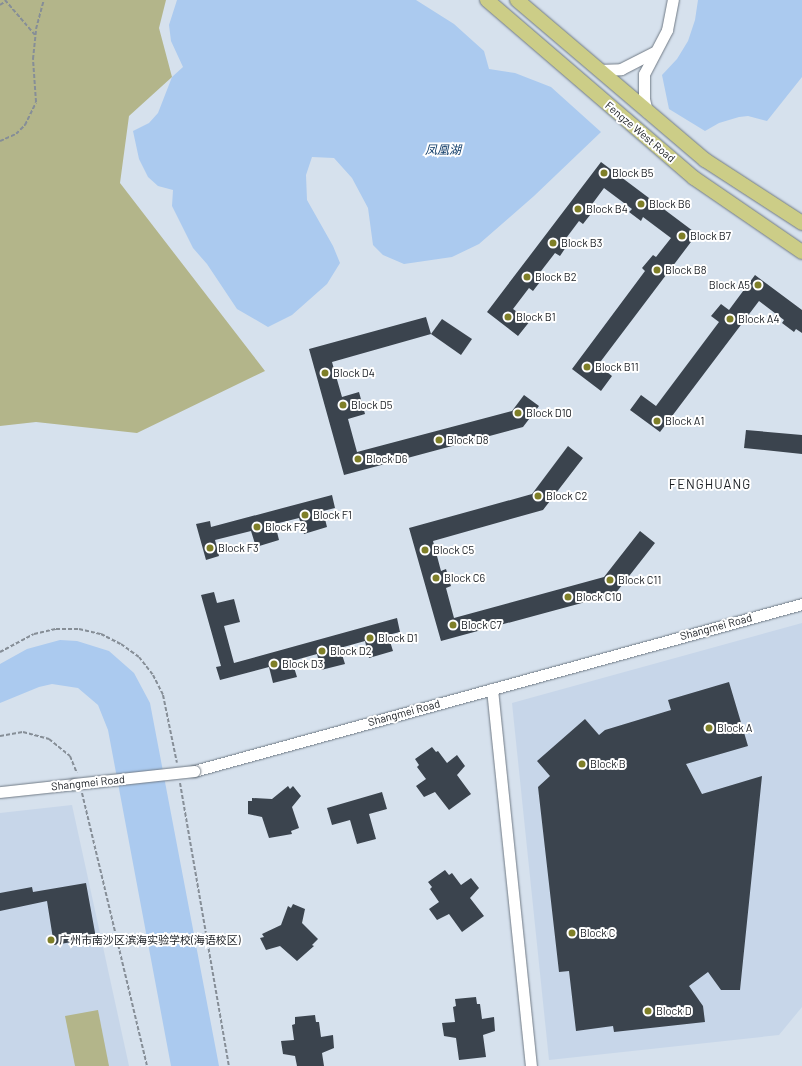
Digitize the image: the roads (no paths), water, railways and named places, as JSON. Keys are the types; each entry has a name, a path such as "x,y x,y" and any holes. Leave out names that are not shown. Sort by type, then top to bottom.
{"main road":[{"name":"Fengze West Road","path":"487,0 694,178 802,252"},
{"name":"Fengze West Road","path":"517,0 705,160 802,223"}],"street":[{"path":"648,112 644,100 644,80 649,62 657,51 667,30 673,0"},
{"path":"598,70 621,69 657,51"},
{"name":"Shangmei Road","path":"0,792 194,771 802,604"},
{"path":"492,689 531,1066"}],"water":[{"name":"凤凰湖","path":"177,0 416,0 454,24 484,51 489,69 515,73 551,87 601,132 534,196 479,244 452,257 404,264 383,255 373,245 368,208 352,178 334,158 312,157 306,175 307,200 333,246 340,263 327,284 292,315 268,327 237,309 207,264 193,248 172,206 173,190 158,186 148,177 139,159 133,131 149,123 158,113 172,77 183,67 171,41 169,25"},
{"path":"698,0 802,0 802,77 767,121 748,116 739,117 719,123 705,131 669,109 662,75 677,59 688,41 695,20"},
{"path":"60,640 77,641 109,651 134,673 150,703 219,1066 171,1066 108,730 98,705 78,688 52,684 39,687 0,703 0,664 27,649"}],"place":[{"name":"Block B5","path":"604,173"},
{"name":"Block B6","path":"641,204"},
{"name":"Block B4","path":"578,209"},
{"name":"Block B7","path":"682,236"},
{"name":"Block B3","path":"553,243"},
{"name":"Block B8","path":"657,270"},
{"name":"Block B2","path":"527,277"},
{"name":"Block A5","path":"758,285"},
{"name":"Block B1","path":"508,317"},
{"name":"Block A4","path":"730,319"},
{"name":"Block B11","path":"587,367"},
{"name":"Block D4","path":"325,373"},
{"name":"Block D5","path":"343,405"},
{"name":"Block D10","path":"518,413"},
{"name":"Block A1","path":"657,421"},
{"name":"Block D8","path":"439,440"},
{"name":"Block D6","path":"358,459"},
{"name":"Block C2","path":"538,496"},
{"name":"Block F1","path":"305,515"},
{"name":"Block F2","path":"257,527"},
{"name":"Block F3","path":"210,548"},
{"name":"Block C5","path":"425,550"},
{"name":"Block C6","path":"436,578"},
{"name":"Block C11","path":"610,580"},
{"name":"Block C10","path":"568,597"},
{"name":"Block C7","path":"453,625"},
{"name":"Block D1","path":"370,638"},
{"name":"Block D2","path":"322,651"},
{"name":"Block D3","path":"274,664"},
{"name":"Block A","path":"709,728"},
{"name":"Block B","path":"582,764"},
{"name":"Block C","path":"572,933"},
{"name":"广州市南沙区滨海实验学校(海语校区)","path":"51,940"},
{"name":"Block D","path":"648,1011"}],"district":[{"name":"FENGHUANG","path":"710,484"}]}
